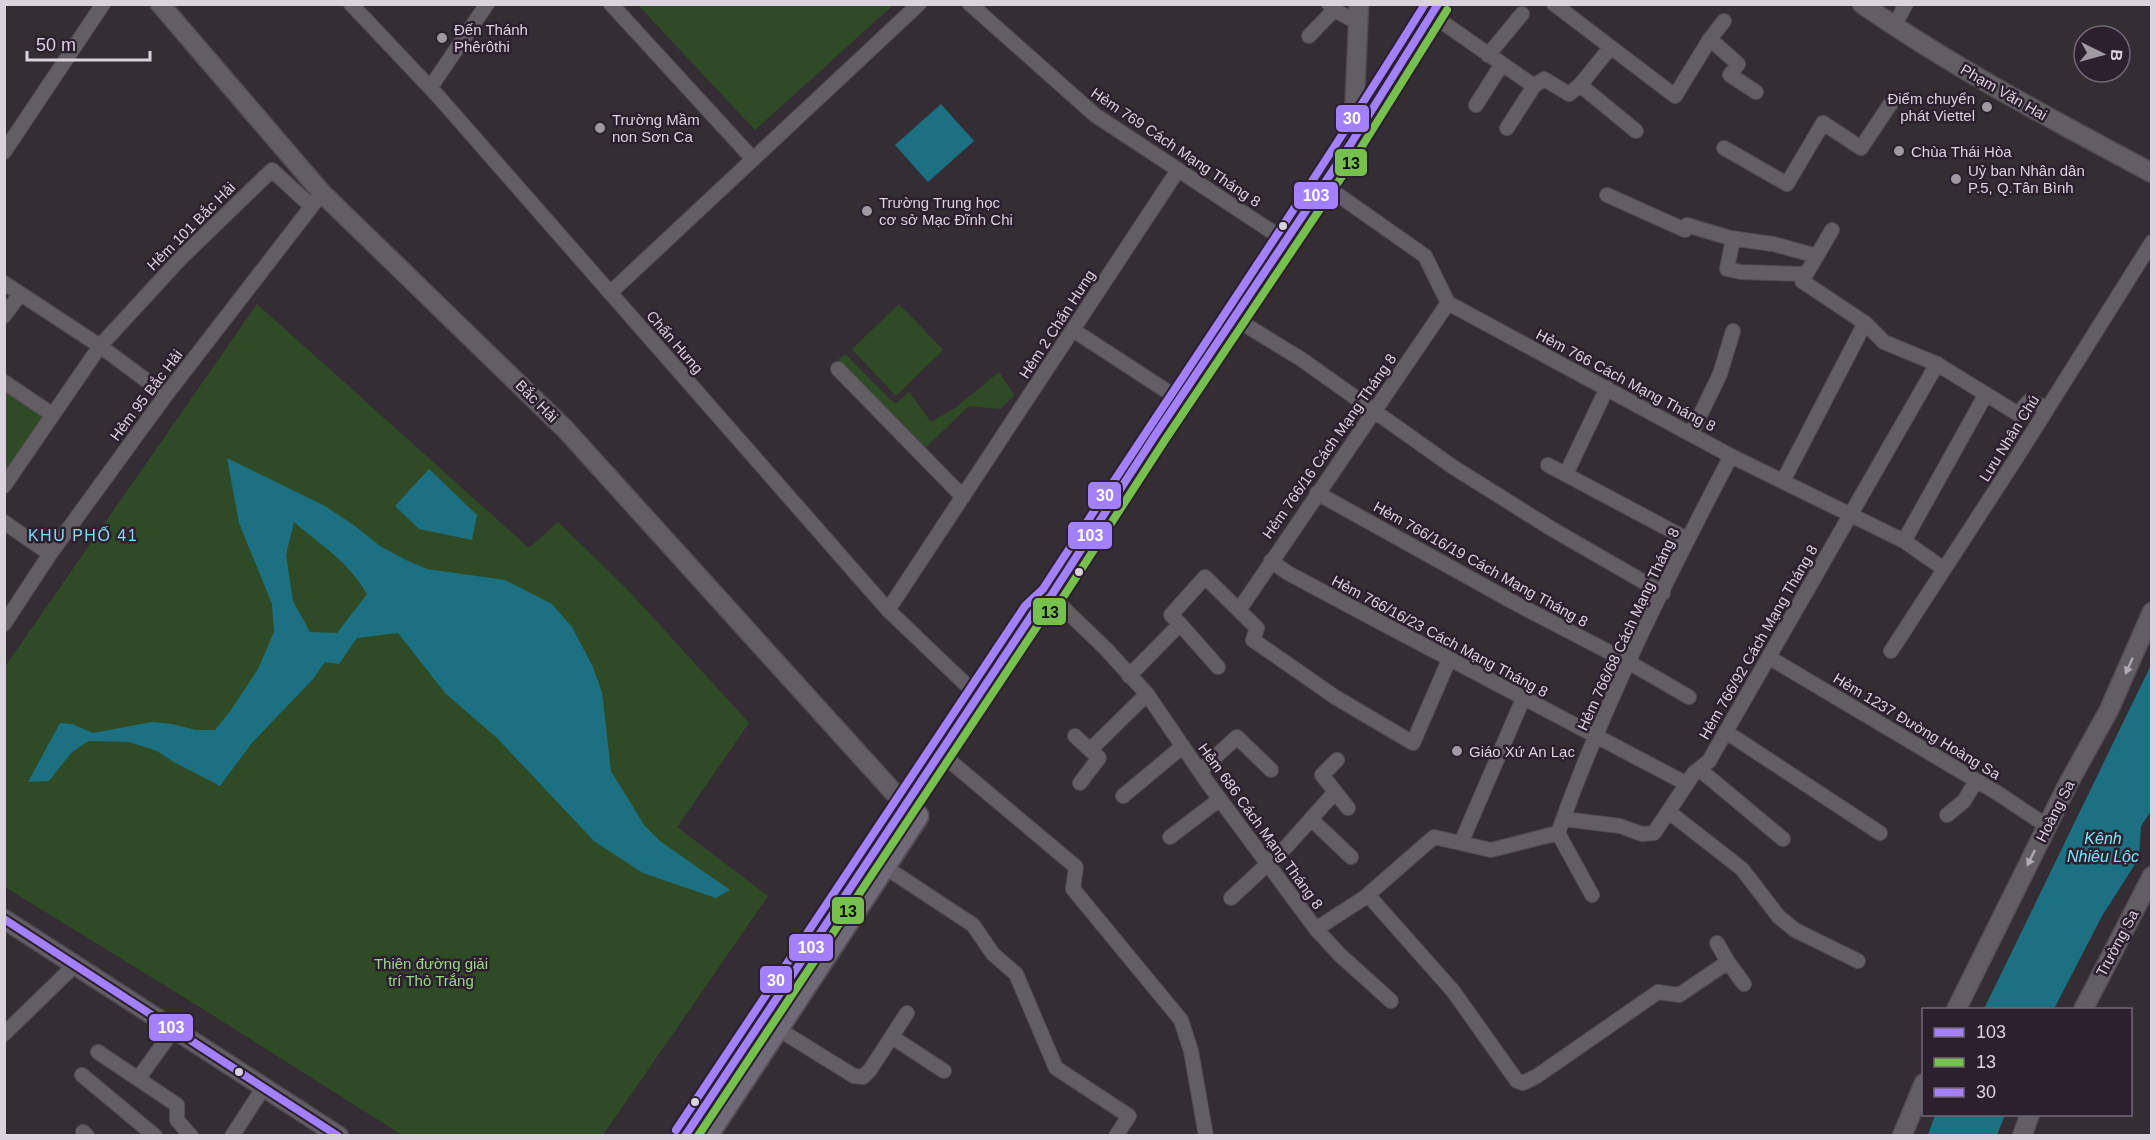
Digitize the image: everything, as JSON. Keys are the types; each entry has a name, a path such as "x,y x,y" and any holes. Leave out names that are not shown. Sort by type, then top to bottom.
{"main road":[{"path":"685,1136 1034,612 1051,596 1179,399 1324,185 1435,10"},
{"path":"712,1134 951,762 1044,622 1051,596"}],"street":[{"path":"4,152 103,4"},
{"name":"Bắc Hải","path":"160,4 317,199 565,429 906,806"},
{"name":"Chấn Hưng","path":"351,4 430,88 888,610 979,697"},
{"path":"430,88 488,4"},
{"path":"611,4 753,159"},
{"path":"610,292 919,4"},
{"name":"Hẻm 769 Cách Mạng Tháng 8","path":"970,4 1095,115 1286,241"},
{"path":"1554,4 1675,96 1710,39 1724,21"},
{"name":"Phạm Văn Hai","path":"1862,4 1894,26 2042,114 2151,173"},
{"path":"1894,26 1906,4"},
{"path":"1309,36 1331,7 1358,13 1353,140"},
{"path":"1435,10 1488,54 1534,86"},
{"path":"1488,54 1522,14"},
{"path":"1710,39 1738,64 1730,75 1756,92"},
{"path":"1508,128 1534,86 1544,79 1569,94 1580,85 1610,48 1612,49"},
{"path":"1476,105 1502,64"},
{"path":"1580,85 1636,131"},
{"path":"1724,148 1787,184 1823,123 1861,148 1891,103"},
{"name":"Hẻm 101 Bắc Hải","path":"100,346 180,259 272,170 317,199"},
{"name":"Hẻm 2 Chấn Hưng","path":"888,610 1178,170"},
{"path":"1324,185 1425,256 1448,303"},
{"path":"1607,195 1686,228 1773,244 1817,256"},
{"name":"Hẻm 95 Bắc Hải","path":"4,624 50,554 166,394 317,199"},
{"path":"1832,230 1802,280 1864,323 1884,342 1937,364 2018,414 2028,401 2047,408"},
{"path":"1733,238 1727,269 1740,272 1806,274"},
{"name":"Lưu Nhân Chú","path":"1892,651 2151,242"},
{"path":"4,283 100,346 166,394"},
{"path":"4,316 20,294"},
{"name":"Hẻm 766 Cách Mạng Tháng 8","path":"1448,303 1731,456 1904,541 1944,569"},
{"name":"Hẻm 766/16 Cách Mạng Tháng 8","path":"1239,610 1448,303"},
{"path":"1234,318 1301,359 1453,467 1552,529 1663,593"},
{"path":"1783,480 1864,323"},
{"path":"1073,330 1179,399"},
{"path":"1691,434 1719,374 1733,332"},
{"path":"4,486 100,346"},
{"name":"Hẻm 766/92 Cách Mạng Tháng 8","path":"1669,812 1694,773 1710,761 1937,364"},
{"path":"838,369 963,497"},
{"path":"4,382 53,415"},
{"path":"1566,474 1607,388"},
{"path":"1904,541 1986,394"},
{"name":"Hẻm 766/68 Cách Mạng Tháng 8","path":"1564,819 1596,737 1630,663 1688,539 1731,456"},
{"path":"1548,465 1688,539"},
{"name":"Hẻm 766/16/19 Cách Mạng Tháng 8","path":"1317,494 1513,602 1630,663 1689,698"},
{"path":"4,522 50,554"},
{"name":"Hẻm 766/16/23 Cách Mạng Tháng 8","path":"1271,561 1288,573 1449,660 1687,784"},
{"path":"1218,667 1171,615 1204,577 1257,628 1253,640 1335,697 1413,743 1449,660"},
{"name":"Hẻm 686 Cách Mạng Tháng 8","path":"1051,596 1106,649 1147,694 1220,799 1316,929 1368,895 1434,837 1491,850 1558,834"},
{"name":"Hoàng Sa","path":"1957,1008 2047,826 2109,710 2151,612"},
{"path":"1129,676 1180,624"},
{"name":"Hẻm 1237 Đường Hoàng Sa","path":"1770,658 2047,826"},
{"path":"1090,750 1147,694"},
{"path":"1461,843 1523,699"},
{"path":"1726,732 1880,833"},
{"path":"1075,736 1099,758 1080,783"},
{"path":"1200,771 1237,736 1271,770"},
{"path":"1123,796 1183,746"},
{"path":"1337,760 1322,776 1348,808"},
{"path":"951,762 1076,867 1073,889 1181,1020 1191,1051 1206,1136"},
{"path":"1699,769 1783,839"},
{"path":"1947,816 1964,801 1976,782"},
{"path":"1231,898 1287,846 1335,792"},
{"path":"1170,837 1220,799"},
{"path":"1592,895 1558,834 1564,819 1620,826 1642,834 1654,833 1669,812 1742,869 1779,916 1795,930 1858,961"},
{"path":"1311,819 1351,857"},
{"path":"885,867 973,924 993,954 1016,974 1056,1068 1129,1116 1116,1136"},
{"name":"Trường Sa","path":"2084,1008 2151,876"},
{"path":"1368,895 1453,991 1517,1081 1523,1083 1538,1076 1658,992 1679,995 1728,962"},
{"path":"4,919 334,1134"},
{"path":"1316,929 1340,955 1391,1001"},
{"path":"1717,943 1744,984"},
{"path":"4,1034 75,965"},
{"path":"778,1029 854,1076 863,1077 870,1070 907,1013"},
{"path":"138,1079 174,1029"},
{"path":"892,1037 944,1071"},
{"path":"98,1052 177,1105 177,1120 191,1136"},
{"path":"82,1075 155,1136"},
{"path":"1902,1136 1922,1086"},
{"path":"239,1134 264,1088"},
{"path":"2022,1136 2029,1116"}],"green space":[{"path":"638,5 893,5 755,130"},
{"name":"Thiên đường giải trí Thỏ Trắng","path":"257,304 529,548 558,522 627,589 749,723 677,827 768,896 603,1135 402,1135 5,887 4,668"},
{"path":"899,304 943,350 896,396 852,349"},
{"path":"845,354 895,404 909,392 931,422 955,408 999,372 1014,395 1000,409 969,406 925,448 838,360"},
{"path":"4,390 44,417 4,478"}],"water":[{"path":"941,104 974,141 928,182 895,145"},
{"path":"227,458 325,506 380,546 406,560 427,569 505,580 552,604 572,627 592,665 602,692 611,771 644,825 660,841 730,890 716,898 643,873 594,841 497,738 446,694 398,633 357,638 339,664 325,662 313,679 251,744 220,786 157,751 129,742 88,741 71,753 49,781 28,782 60,723 72,724 93,733 152,722 196,730 215,730 258,669 274,632 272,604 239,523","holes":["294,522 343,563 360,582 367,594 337,633 310,632 293,601 286,555"]},
{"path":"429,469 477,515 472,540 419,529 395,506"},
{"name":"Kênh Nhiêu Lộc","path":"2151,665 2151,811 2141,826 2139,858 2102,916 2055,1008 1984,1008"},
{"path":"1934,1116 2005,1116 1997,1135 1928,1135"}],"transit line":[{"name":"30","path":"676,1130 1025,606 1043,589 1284,225 1425,4"},
{"name":"103","path":"685,1136 1034,612 1051,596 1156,434 1350,145 1438,4"},
{"name":"13","path":"698,1136 1042,619 1060,602 1165,440 1359,151 1447,10"},
{"name":"103","path":"4,919 338,1136"}],"place":[{"name":"Đến Thánh Phêrôthi","path":"442,38"},
{"name":"Điểm chuyển phát Viettel","path":"1987,107"},
{"name":"Trường Mầm non Sơn Ca","path":"600,128"},
{"name":"Chùa Thái Hòa","path":"1899,151"},
{"name":"Uỷ ban Nhân dân P.5, Q.Tân Bình","path":"1956,179"},
{"name":"Trường Trung học cơ sở Mạc Đĩnh Chi","path":"867,211"},
{"name":"Giáo Xứ An Lạc","path":"1457,751"}],"district":[{"name":"KHU PHỐ 41","path":"83,535"}]}
